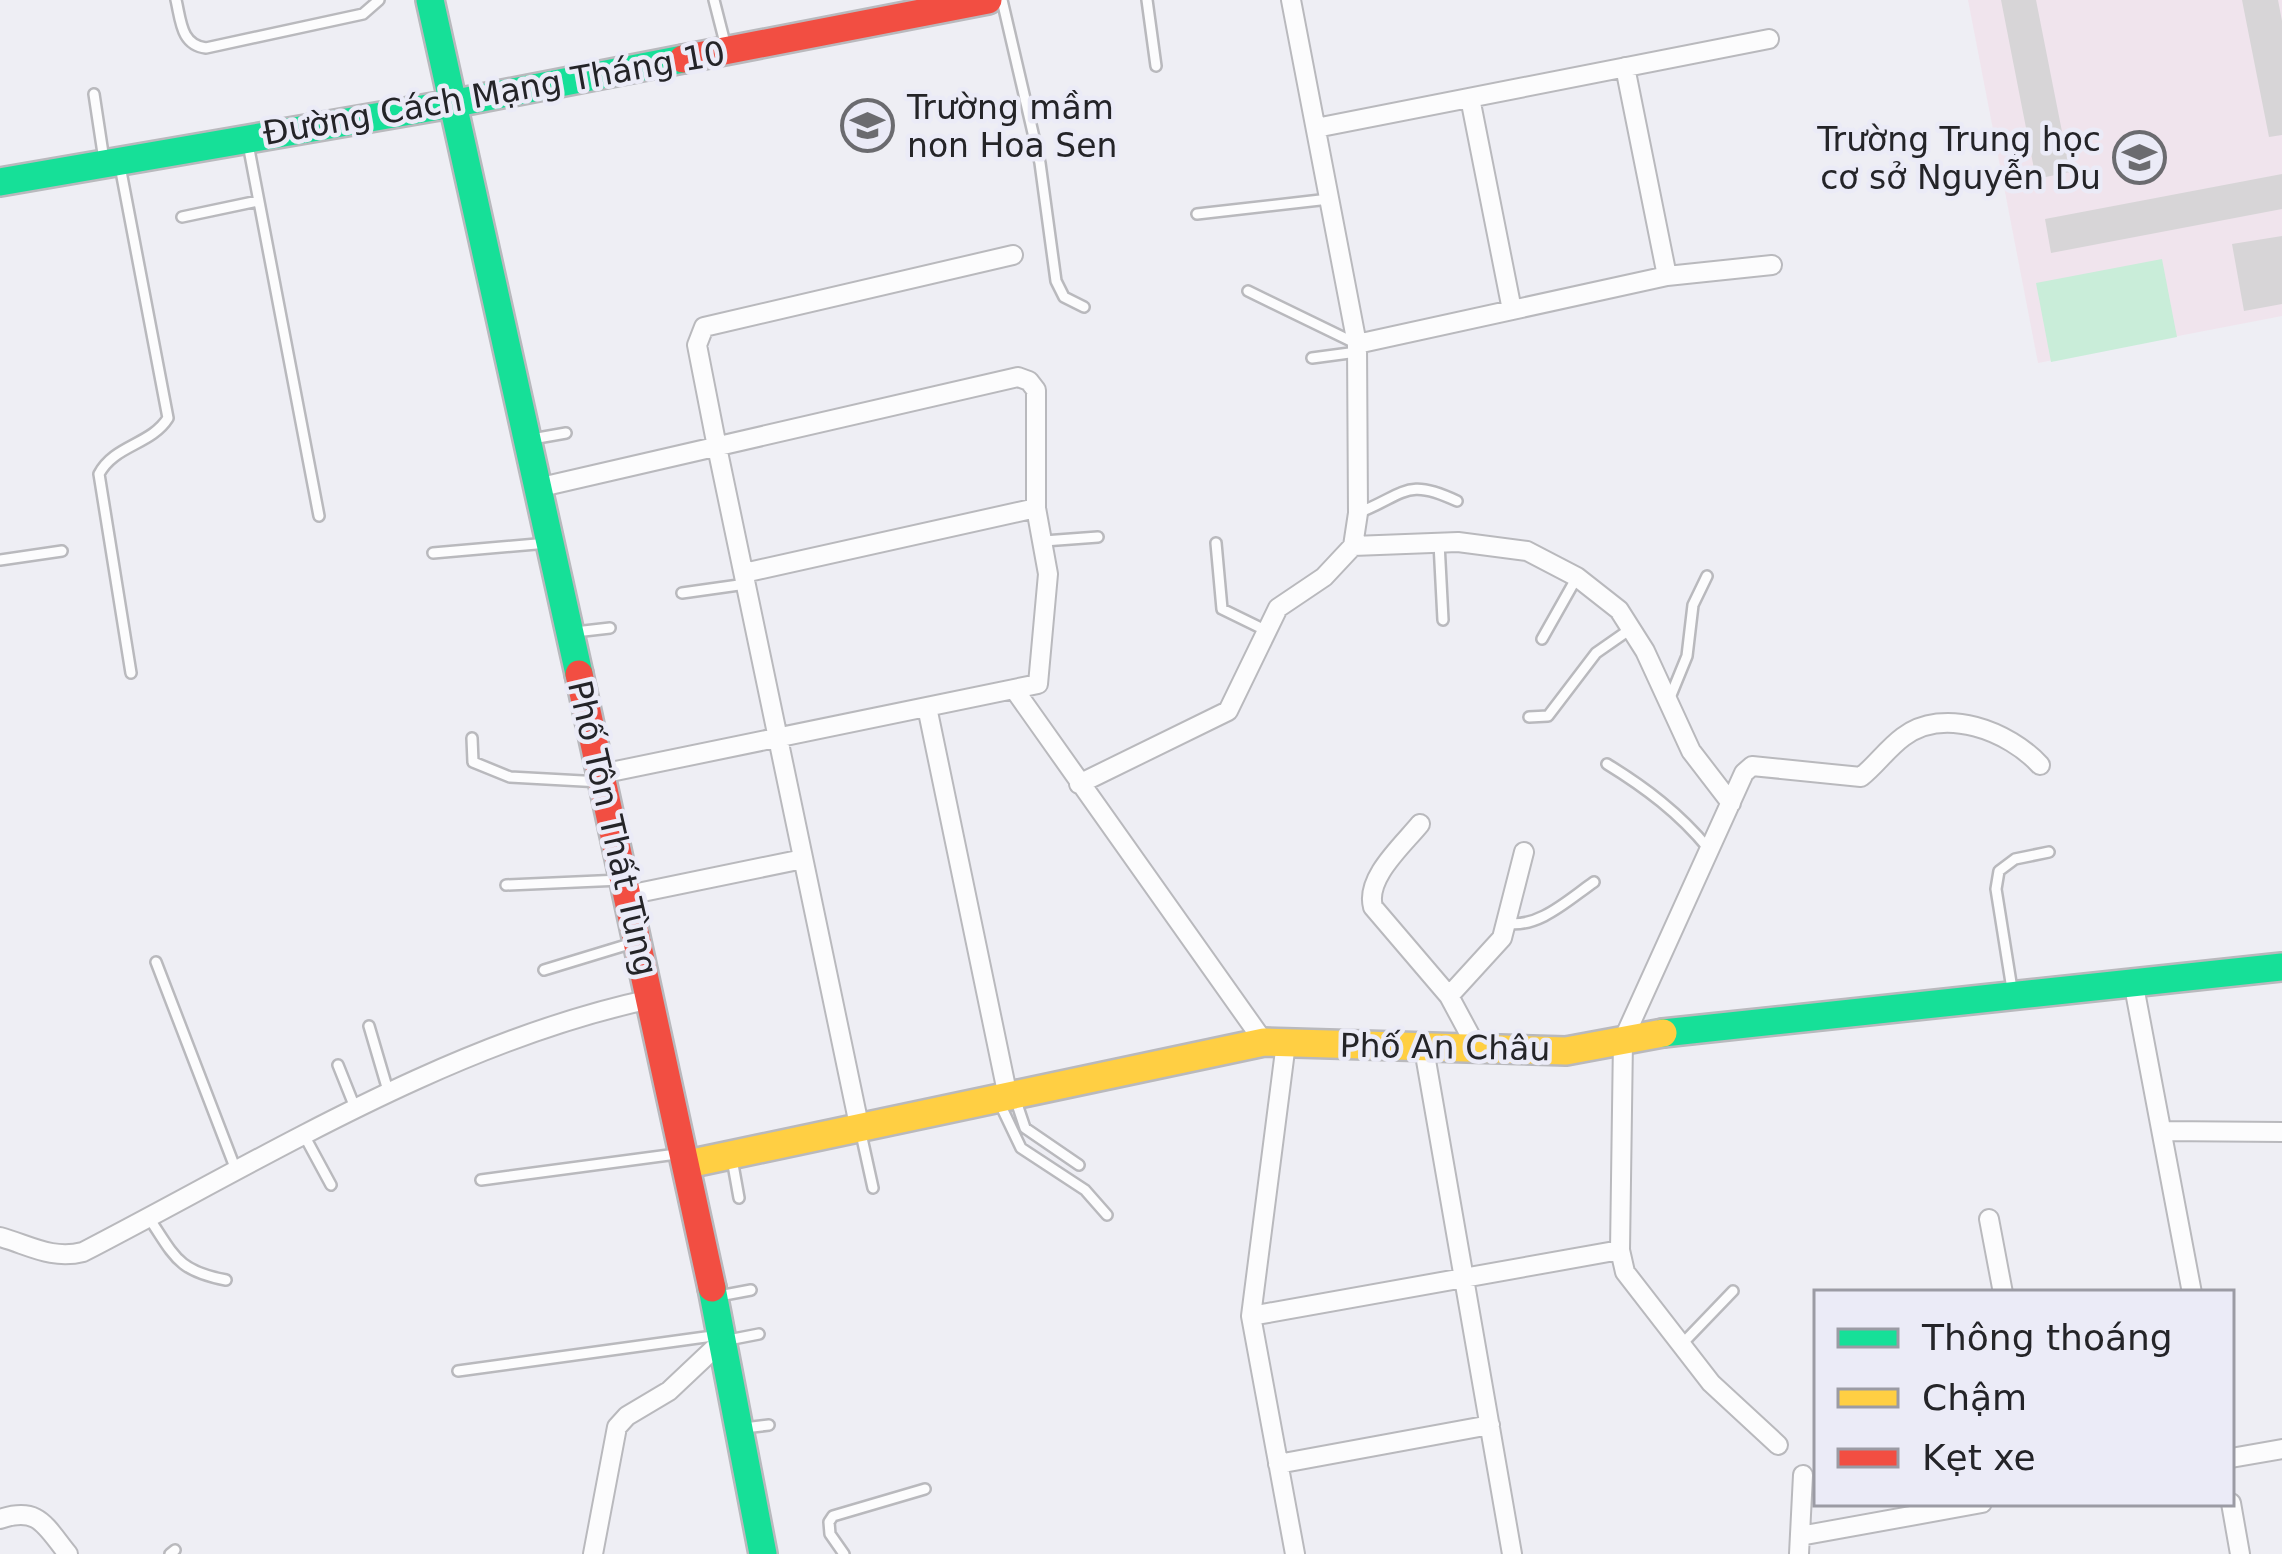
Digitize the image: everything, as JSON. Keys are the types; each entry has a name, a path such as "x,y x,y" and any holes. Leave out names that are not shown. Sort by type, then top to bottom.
{"street":[{"name":"Phố Tôn Thất Tùng","path":"430,0 687,1158 763,1554"},
{"name":"Đường Cách Mạng Tháng 10","path":"0,182 727,51 878,10 988,0"},
{"path":"1079,784 1228,711 1278,608 1340,564 1353,546 1358,513 1357,348 1291,0"},
{"path":"1316,128 1769,39"},
{"path":"1625,67 1667,276"},
{"path":"1470,98 1512,310"},
{"path":"859,1125 697,345 704,327 1012,255"},
{"path":"1357,348 1667,276 1772,265"},
{"path":"537,488 1024,378 1036,390 1036,508 1047,587 1038,684 602,778"},
{"path":"745,578 1036,508"},
{"path":"1353,546 1439,543 1527,551 1577,577 1619,610 1646,651 1690,752 1731,802"},
{"path":"1014,688 1079,784 1275,1043 1251,1316 1295,1554"},
{"path":"927,707 1007,1097"},
{"path":"1778,1445 1711,1383 1625,1272 1619,1250 1624,1040 1744,772 1752,766 1862,777 1904,736 1947,724 1977,726 2001,736 2040,765"},
{"path":"1420,824 1377,879 1370,898 1449,996 1478,1050"},
{"path":"1449,996 1502,938 1524,852"},
{"path":"627,887 803,859"},
{"name":"Phố An Châu","path":"687,1158 731,1154 1275,1043 1566,1051 2013,994 2282,967"},
{"path":"2133,981 2191,1290"},
{"path":"2,1234 66,1256 389,1094 553,1024 651,1000"},
{"path":"1424,1048 1511,1554"},
{"path":"2162,1131 2282,1132"},
{"path":"1989,1219 2002,1290"},
{"path":"1251,1316 1619,1250"},
{"path":"592,1554 616,1427 669,1391 721,1338"},
{"path":"1278,1464 1490,1425"},
{"path":"2234,1457 2282,1449"},
{"path":"1803,1475 1800,1545 1969,1506"},
{"path":"2232,1506 2240,1554"},
{"path":"0,1519 18,1513 32,1515 68,1554"}],"lane":[{"path":"176,0 190,44 206,48 363,14 379,0"},
{"path":"714,0 727,51"},
{"path":"1002,0 1040,163 1056,281 1064,297 1084,307"},
{"path":"1147,0 1156,66"},
{"path":"94,94 168,418 161,430 105,461 99,475 131,673"},
{"path":"247,139 319,516"},
{"path":"1197,214 1330,199"},
{"path":"182,217 258,201"},
{"path":"1248,291 1357,348"},
{"path":"1312,358 1357,348"},
{"path":"526,440 566,433"},
{"path":"1358,513 1415,487 1429,488 1457,502"},
{"path":"1044,541 1098,537"},
{"path":"434,553 549,542"},
{"path":"1216,543 1222,609 1266,631"},
{"path":"1439,543 1442,620"},
{"path":"0,560 62,551"},
{"path":"1667,705 1687,656 1693,605 1707,576"},
{"path":"1542,639 1577,577"},
{"path":"682,593 745,578"},
{"path":"570,633 610,628"},
{"path":"1529,717 1548,716 1596,652 1631,629"},
{"path":"472,738 473,762 510,778 602,778"},
{"path":"1607,764 1647,788 1709,850"},
{"path":"2013,994 1996,890 1999,871 2015,859 2049,852"},
{"path":"1506,923 1535,921 1594,882"},
{"path":"506,885 627,887"},
{"path":"544,970 638,941"},
{"path":"156,962 237,1173"},
{"path":"369,1025 389,1094"},
{"path":"338,1065 356,1111"},
{"path":"1007,1097 1024,1128 1079,1166"},
{"path":"1007,1097 1022,1148 1085,1190 1107,1215"},
{"path":"859,1125 873,1188"},
{"path":"305,1137 332,1185"},
{"path":"731,1154 739,1198"},
{"path":"481,1180 687,1158"},
{"path":"149,1217 180,1264 226,1280"},
{"path":"713,1297 751,1290"},
{"path":"1681,1346 1733,1292"},
{"path":"458,1371 759,1334"},
{"path":"739,1429 769,1425"},
{"path":"844,1554 830,1534 833,1516 925,1489"}],"shaded area":[{"name":"Trường Trung học cơ sở Nguyễn Du","path":"1968,0 2282,0 2282,316 2038,363"}],"green space":[{"path":"2162,259 2177,337 2051,362 2036,283"}],"building":[{"path":"2001,0 2036,0 2070,172 2036,179"},
{"path":"2242,0 2278,0 2282,135 2269,137"},
{"path":"2282,174 2282,209 2051,253 2045,219"},
{"path":"2282,236 2282,304 2244,311 2232,244"}],"traffic: fast":[{"path":"430,0 579,674"},
{"path":"0,182 683,59"},
{"path":"1663,1033 2282,967"},
{"path":"712,1288 763,1554"}],"traffic: slow":[{"path":"688,1164 1264,1042 1566,1051 1663,1033"}],"traffic: jam":[{"path":"683,59 988,0"},
{"path":"579,674 712,1288"}],"place":[{"name":"Trường mầm non Hoa Sen","path":"868,126"},
{"name":"Trường Trung học cơ sở Nguyễn Du","path":"2140,158"}]}
